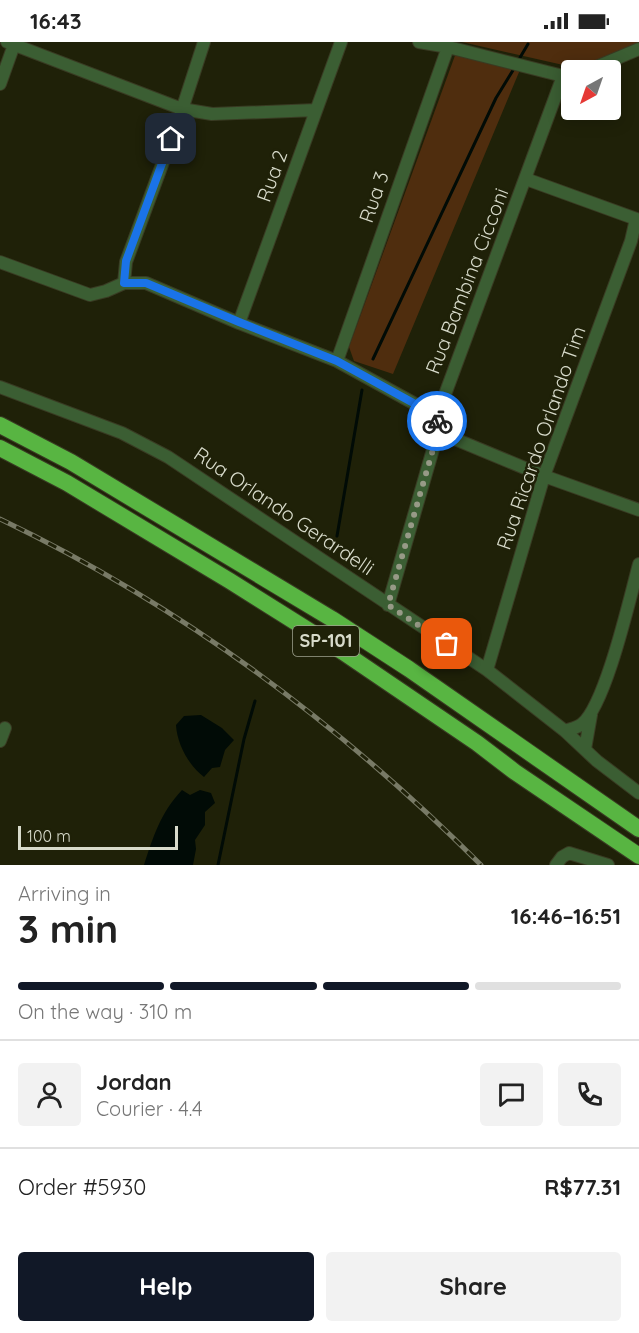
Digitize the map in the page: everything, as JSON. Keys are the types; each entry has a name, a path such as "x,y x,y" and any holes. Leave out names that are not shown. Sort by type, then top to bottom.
{"highway":[{"name":"SP-101","path":"0,425 71,462 332,619 409,669 639,829"},
{"name":"SP-101","path":"0,448 67,483 230,581 353,659 639,856"},
{"path":"515,772 632,865"}],"street":[{"path":"124,283 126,261 204,42"},
{"name":"Rua 2","path":"239,322 341,42"},
{"path":"419,42 561,74"},
{"path":"0,84 12,43 182,109 213,114 316,110"},
{"name":"Rua 3","path":"337,361 448,47"},
{"path":"613,60 639,49"},
{"name":"Rua Bambina Cicconi","path":"388,605 438,432 437,416 561,90"},
{"path":"526,179 638,220"},
{"name":"Rua Ricardo Orlando Tim","path":"487,670 544,476 638,220"},
{"path":"0,262 90,295 124,283 146,283 337,361 437,416"},
{"name":"Rua Orlando Gerardelli","path":"0,387 122,433 168,457 487,670 639,793"},
{"path":"438,432 544,476 639,510"},
{"path":"565,731 583,723 601,692 620,636 639,564"},
{"path":"585,749 592,711"},
{"path":"0,741 5,728"},
{"path":"556,865 562,857 569,853 608,865"}],"shaded area":[{"path":"462,42 639,42 639,45 602,60 561,60 561,64"},
{"path":"457,50 522,65 393,374 354,361 349,347"},
{"path":"201,715 222,728 234,740 225,750 220,767 212,768 204,777 193,767 185,754 176,725 184,716"},
{"path":"182,790 190,795 200,790 211,793 215,803 205,812 205,825 195,840 193,865 144,865 163,816"}],"waterway":[{"path":"518,61 528,44"},
{"path":"373,359 496,98 515,67"},
{"path":"337,536 362,390"},
{"path":"218,865 244,739 255,701"}],"railway":[{"path":"0,519 67,553 131,590 194,629 255,671 372,764 481,865"}],"way so far":[{"path":"437,421 438,432 388,605 447,644"}],"route":[{"path":"171,139 126,261 124,283 146,283 337,361 437,416 437,421"}]}
